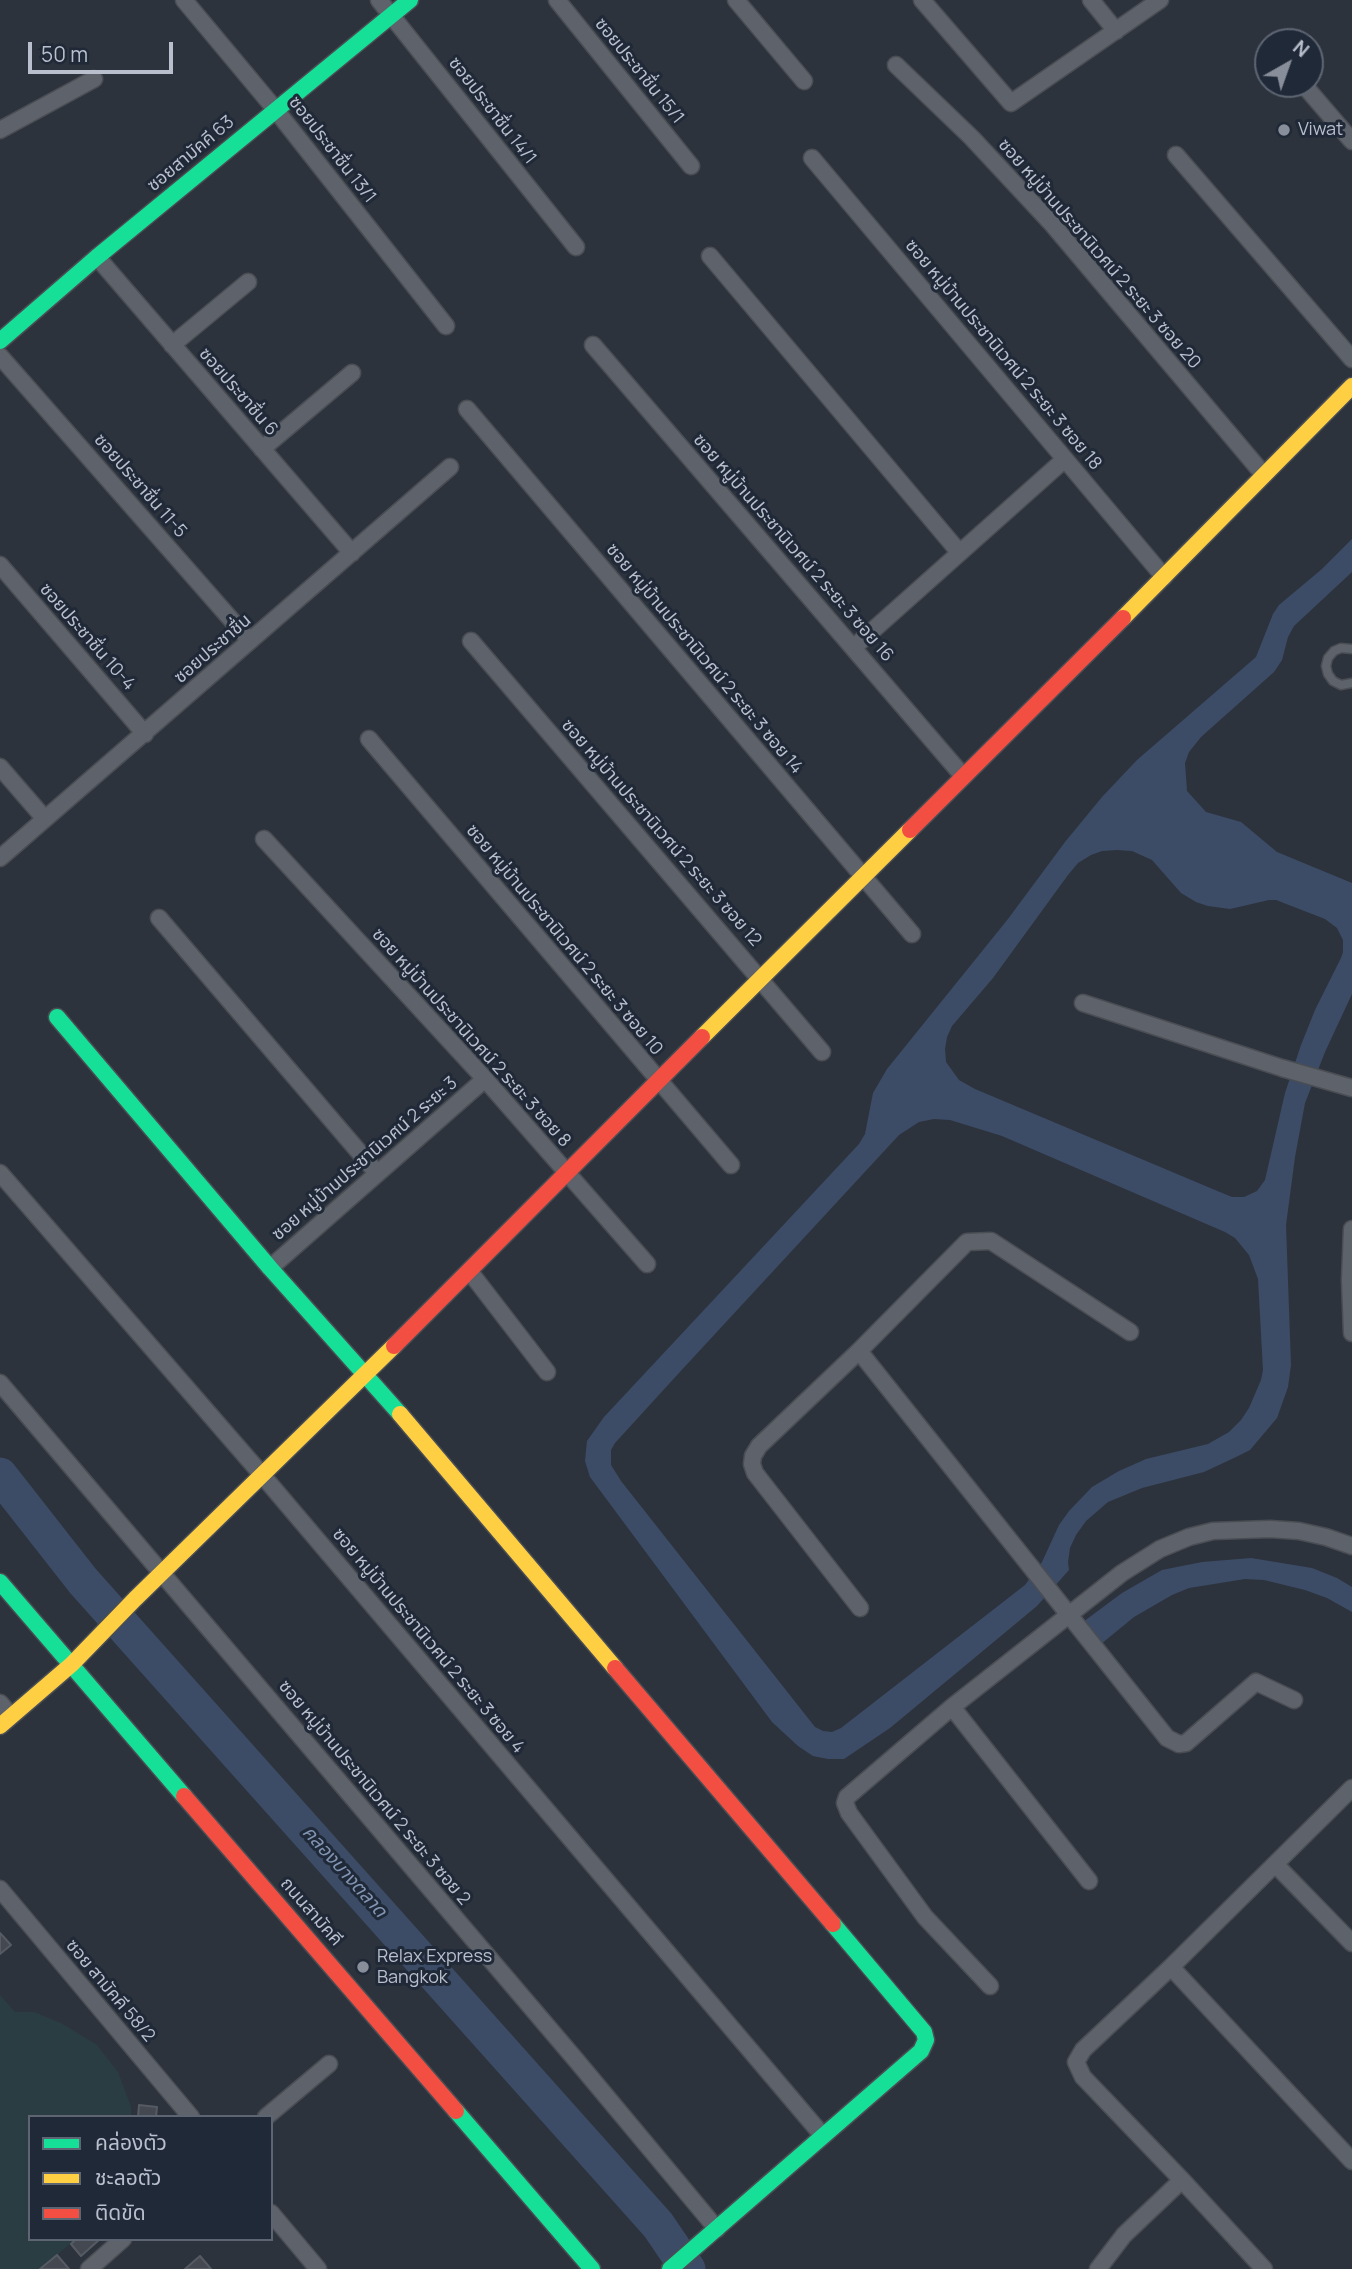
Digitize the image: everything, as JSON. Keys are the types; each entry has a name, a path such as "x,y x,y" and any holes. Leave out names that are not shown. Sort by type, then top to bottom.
{"street":[{"name":"ซอยประชาชื่น 13/1","path":"184,0 275,109 446,326"},
{"name":"ซอยประชาชื่น 14/1","path":"379,0 576,247"},
{"name":"ซอยสามัคคี 63","path":"0,341 97,257 410,0"},
{"name":"ซอยประชาชื่น 15/1","path":"557,0 691,166"},
{"path":"736,0 804,82"},
{"path":"922,0 1011,103 1160,0"},
{"path":"1091,0 1116,31"},
{"name":"ซอย หมู่บ้านประชานิเวศน์ 2 ระยะ 3 ซอย 20","path":"896,65 972,138 1053,225 1264,475"},
{"path":"0,130 94,79"},
{"path":"1315,98 1352,141"},
{"path":"1176,155 1352,359"},
{"name":"ซอย หมู่บ้านประชานิเวศน์ 2 ระยะ 3 ซอย 18","path":"812,158 1164,577"},
{"path":"710,256 959,552"},
{"name":"ซอยประชาชื่น 6","path":"97,257 352,553"},
{"path":"172,345 248,282"},
{"name":"ซอย หมู่บ้านประชานิเวศน์ 2 ระยะ 3 ซอย 16","path":"593,345 963,776"},
{"name":"ซอยประชาชื่น 11-5","path":"0,356 250,641"},
{"path":"261,449 352,373"},
{"path":"0,1703 6,1721 72,1664 135,1599 470,1272 1352,386"},
{"name":"ซอย หมู่บ้านประชานิเวศน์ 2 ระยะ 3 ซอย 14","path":"467,410 912,934"},
{"path":"853,648 1065,459"},
{"name":"ซอยประชาชื่น","path":"0,858 450,467"},
{"name":"ซอยประชาชื่น 10-4","path":"0,565 145,734"},
{"name":"ซอย หมู่บ้านประชานิเวศน์ 2 ระยะ 3 ซอย 12","path":"471,641 822,1052"},
{"name":"ซอย หมู่บ้านประชานิเวศน์ 2 ระยะ 3 ซอย 10","path":"369,739 731,1165"},
{"path":"0,767 45,818"},
{"name":"ซอย หมู่บ้านประชานิเวศน์ 2 ระยะ 3 ซอย 8","path":"264,839 485,1079 647,1264"},
{"path":"159,918 377,1172"},
{"path":"1083,1003 1352,1088"},
{"path":"57,1017 270,1268 365,1373 924,2032 926,2040 921,2051 670,2269"},
{"name":"ซอย หมู่บ้านประชานิเวศน์ 2 ระยะ 3","path":"270,1268 485,1079"},
{"name":"ซอย หมู่บ้านประชานิเวศน์ 2 ระยะ 3 ซอย 4","path":"0,1173 263,1476 822,2136"},
{"path":"1352,1229 1352,1333"},
{"path":"860,1608 755,1473 753,1456 759,1446 967,1242 991,1241 1130,1332"},
{"path":"470,1272 547,1372"},
{"path":"859,1350 1167,1738 1186,1743 1256,1682 1294,1700"},
{"name":"ซอย หมู่บ้านประชานิเวศน์ 2 ระยะ 3 ซอย 2","path":"0,1383 717,2229"},
{"path":"990,1986 925,1917 849,1813 845,1803 853,1791 952,1707 1122,1573 1160,1549 1213,1531 1270,1529 1298,1531 1352,1546"},
{"name":"ถนนสามัคคี","path":"0,1582 592,2269"},
{"path":"952,1707 1088,1881"},
{"path":"1264,2269 1083,2077 1076,2062 1083,2050 1352,1788"},
{"path":"1275,1864 1352,1943"},
{"name":"ซอย สามัคคี 58/2","path":"0,1889 189,2115"},
{"path":"1171,1967 1352,2161"},
{"path":"269,2115 329,2064"},
{"path":"1098,2269 1124,2235 1182,2180"},
{"path":"273,2215 318,2269"},
{"path":"89,2269 121,2241"}],"lane":[{"path":"1352,649 1341,648 1334,652 1328,658 1326,666 1333,681 1341,685 1352,683"}],"green space":[{"path":"0,1995 15,2012 34,2012 61,2023 97,2045 118,2072 131,2107 131,2115 28,2115 28,2241 74,2241 40,2269 0,2269"}],"water":[{"path":"1352,539 1352,572 1294,626 1282,660 1274,672 1201,737 1189,752 1185,763 1187,791 1206,812 1241,822 1277,852 1352,883 1352,994 1305,1103 1295,1157 1286,1225 1291,1365 1288,1387 1277,1418 1250,1450 1236,1457 1204,1472 1142,1488 1108,1502 1086,1521 1076,1535 1070,1548 1069,1570 1037,1606 890,1728 844,1759 813,1756 772,1722 590,1477 585,1461 587,1441 604,1417 859,1144 865,1134 873,1093 887,1069 1102,797 1137,760 1256,657 1279,605 1322,569","holes":["1117,850 1132,851 1152,860 1181,893 1196,902 1230,909 1276,900 1325,919 1337,928 1343,940 1341,958 1315,1010 1285,1093 1265,1180 1257,1191 1244,1197 1232,1197 975,1089 959,1080 946,1062 945,1049 952,1026 993,978 1068,875 1078,863 1091,855","950,1120 1002,1136 1235,1238 1249,1255 1258,1279 1263,1370 1249,1408 1229,1432 1208,1444 1146,1459 1092,1487 1059,1525 1042,1562 1025,1585 841,1728 832,1732 823,1731 815,1727 621,1481 611,1465 611,1450 899,1135 919,1122"]},
{"path":"1251,1558 1312,1568 1337,1578 1352,1587 1352,1612 1305,1590 1264,1580 1245,1579 1189,1588 1172,1595 1134,1617 1101,1644 1083,1622 1122,1593 1162,1570 1202,1562"}],"building":[{"path":"0,1933 11,1945 0,1954"},
{"path":"139,2105 157,2107 156,2115 138,2115"},
{"path":"74,2241 98,2241 81,2256 71,2244"},
{"path":"57,2255 69,2269 40,2269"},
{"path":"200,2256 211,2269 185,2269"}],"waterway":[{"name":"คลองบางตลาด","path":"0,1475 83,1581 658,2225 688,2269"}],"traffic: fast":[{"path":"0,341 97,257 410,0"},
{"path":"57,1017 270,1268 400,1414"},
{"path":"0,1582 184,1796"},
{"path":"670,2269 921,2051 926,2040 924,2032 833,1924"},
{"path":"456,2111 592,2269"}],"traffic: slow":[{"path":"1123,618 1352,386"},
{"path":"702,1037 910,830"},
{"path":"0,1726 72,1664 394,1346"},
{"path":"400,1414 615,1668"}],"traffic: jam":[{"path":"910,830 1123,618"},
{"path":"394,1346 702,1037"},
{"path":"615,1668 833,1924"},
{"path":"184,1796 456,2111"}],"place":[{"name":"Viwat","path":"1284,130"},
{"name":"Relax Express Bangkok","path":"363,1967"}]}
